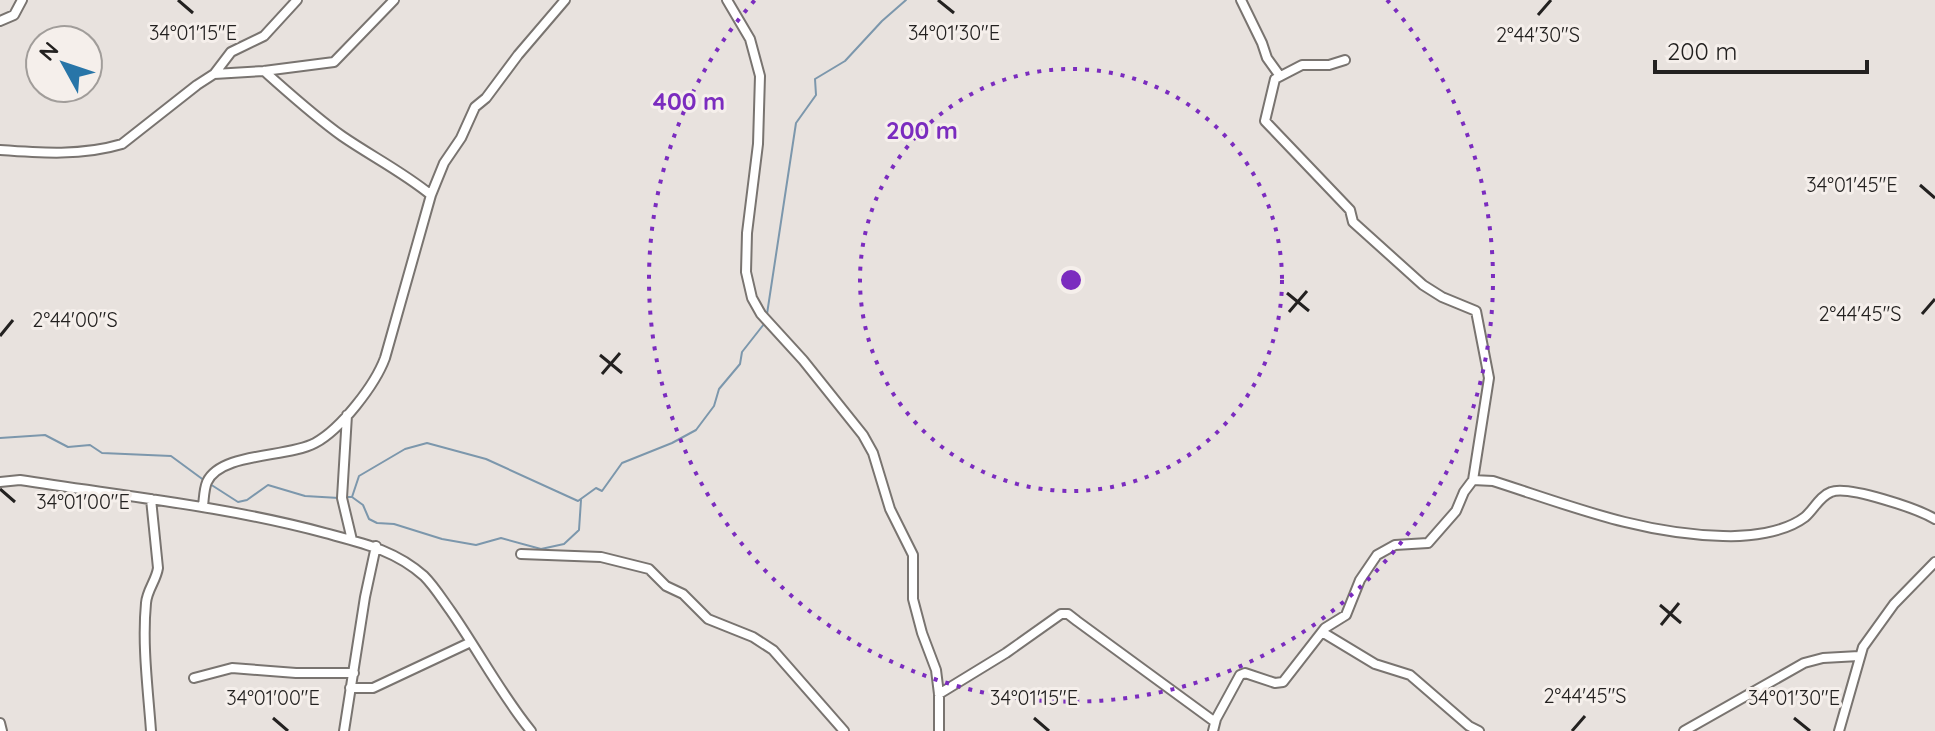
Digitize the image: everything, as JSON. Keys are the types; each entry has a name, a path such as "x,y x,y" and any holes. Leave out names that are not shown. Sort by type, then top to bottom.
{"street":[{"path":"0,21 14,15 22,0"},
{"path":"0,150 62,153 122,144 214,74 231,52 264,36 297,0"},
{"path":"214,74 334,62 394,0"},
{"path":"203,506 207,482 213,473 236,461 294,451 315,443 347,415 382,368 431,195 444,163 461,138 475,107 486,98 565,0"},
{"path":"727,0 750,39 760,76 758,144 747,233 746,272 752,298 766,321 803,360 863,435 873,453 890,509 913,555 915,610 932,655 939,694 939,731"},
{"path":"1241,0 1267,58 1280,76"},
{"path":"939,694 1006,653 1061,614 1068,614 1214,727 1240,675 1245,673 1275,683 1283,682 1322,632 1346,615 1360,580 1377,555 1395,545 1428,543 1456,511 1473,480 1489,378 1476,311 1435,294 1405,270 1353,222 1350,210 1265,119 1274,80 1302,65 1329,65 1345,60"},
{"path":"264,71 333,129 431,195"},
{"path":"347,415 342,498 352,540"},
{"path":"1473,480 1483,478 1619,523 1700,535 1740,536 1796,523 1824,495 1842,489 1892,502 1935,519"},
{"path":"0,482 20,480 203,506 296,525 376,546 404,559 427,579 497,686 531,731"},
{"path":"151,499 158,568 148,591 145,619 151,731"},
{"path":"344,731 376,546"},
{"path":"521,554 601,557 649,569 666,586 683,594 708,619 753,637 773,650 844,731"},
{"path":"1839,731 1859,656 1871,634 1894,604 1935,562"},
{"path":"1322,632 1375,664 1410,675 1469,726 1479,731"},
{"path":"350,688 373,688 471,642"},
{"path":"1684,731 1788,670 1823,658 1859,656"},
{"path":"194,678 232,668 354,673"},
{"path":"0,723 2,731"}],"waterway":[{"path":"767,314 796,123 816,95 815,79 845,61 906,0"},
{"path":"345,497 352,497 359,476 405,449 427,443 486,459 578,501 596,488 602,491 622,463 696,430 714,406 719,389 740,364 742,352 764,324"},
{"path":"0,438 45,435 68,447 90,445 102,453 171,456 205,481"},
{"path":"210,484 238,502 247,500 268,485 305,496 339,498"},
{"path":"352,497 363,505 369,519 377,523 394,524 442,539 476,545 501,538 541,549 564,544 579,530 581,500"}]}
